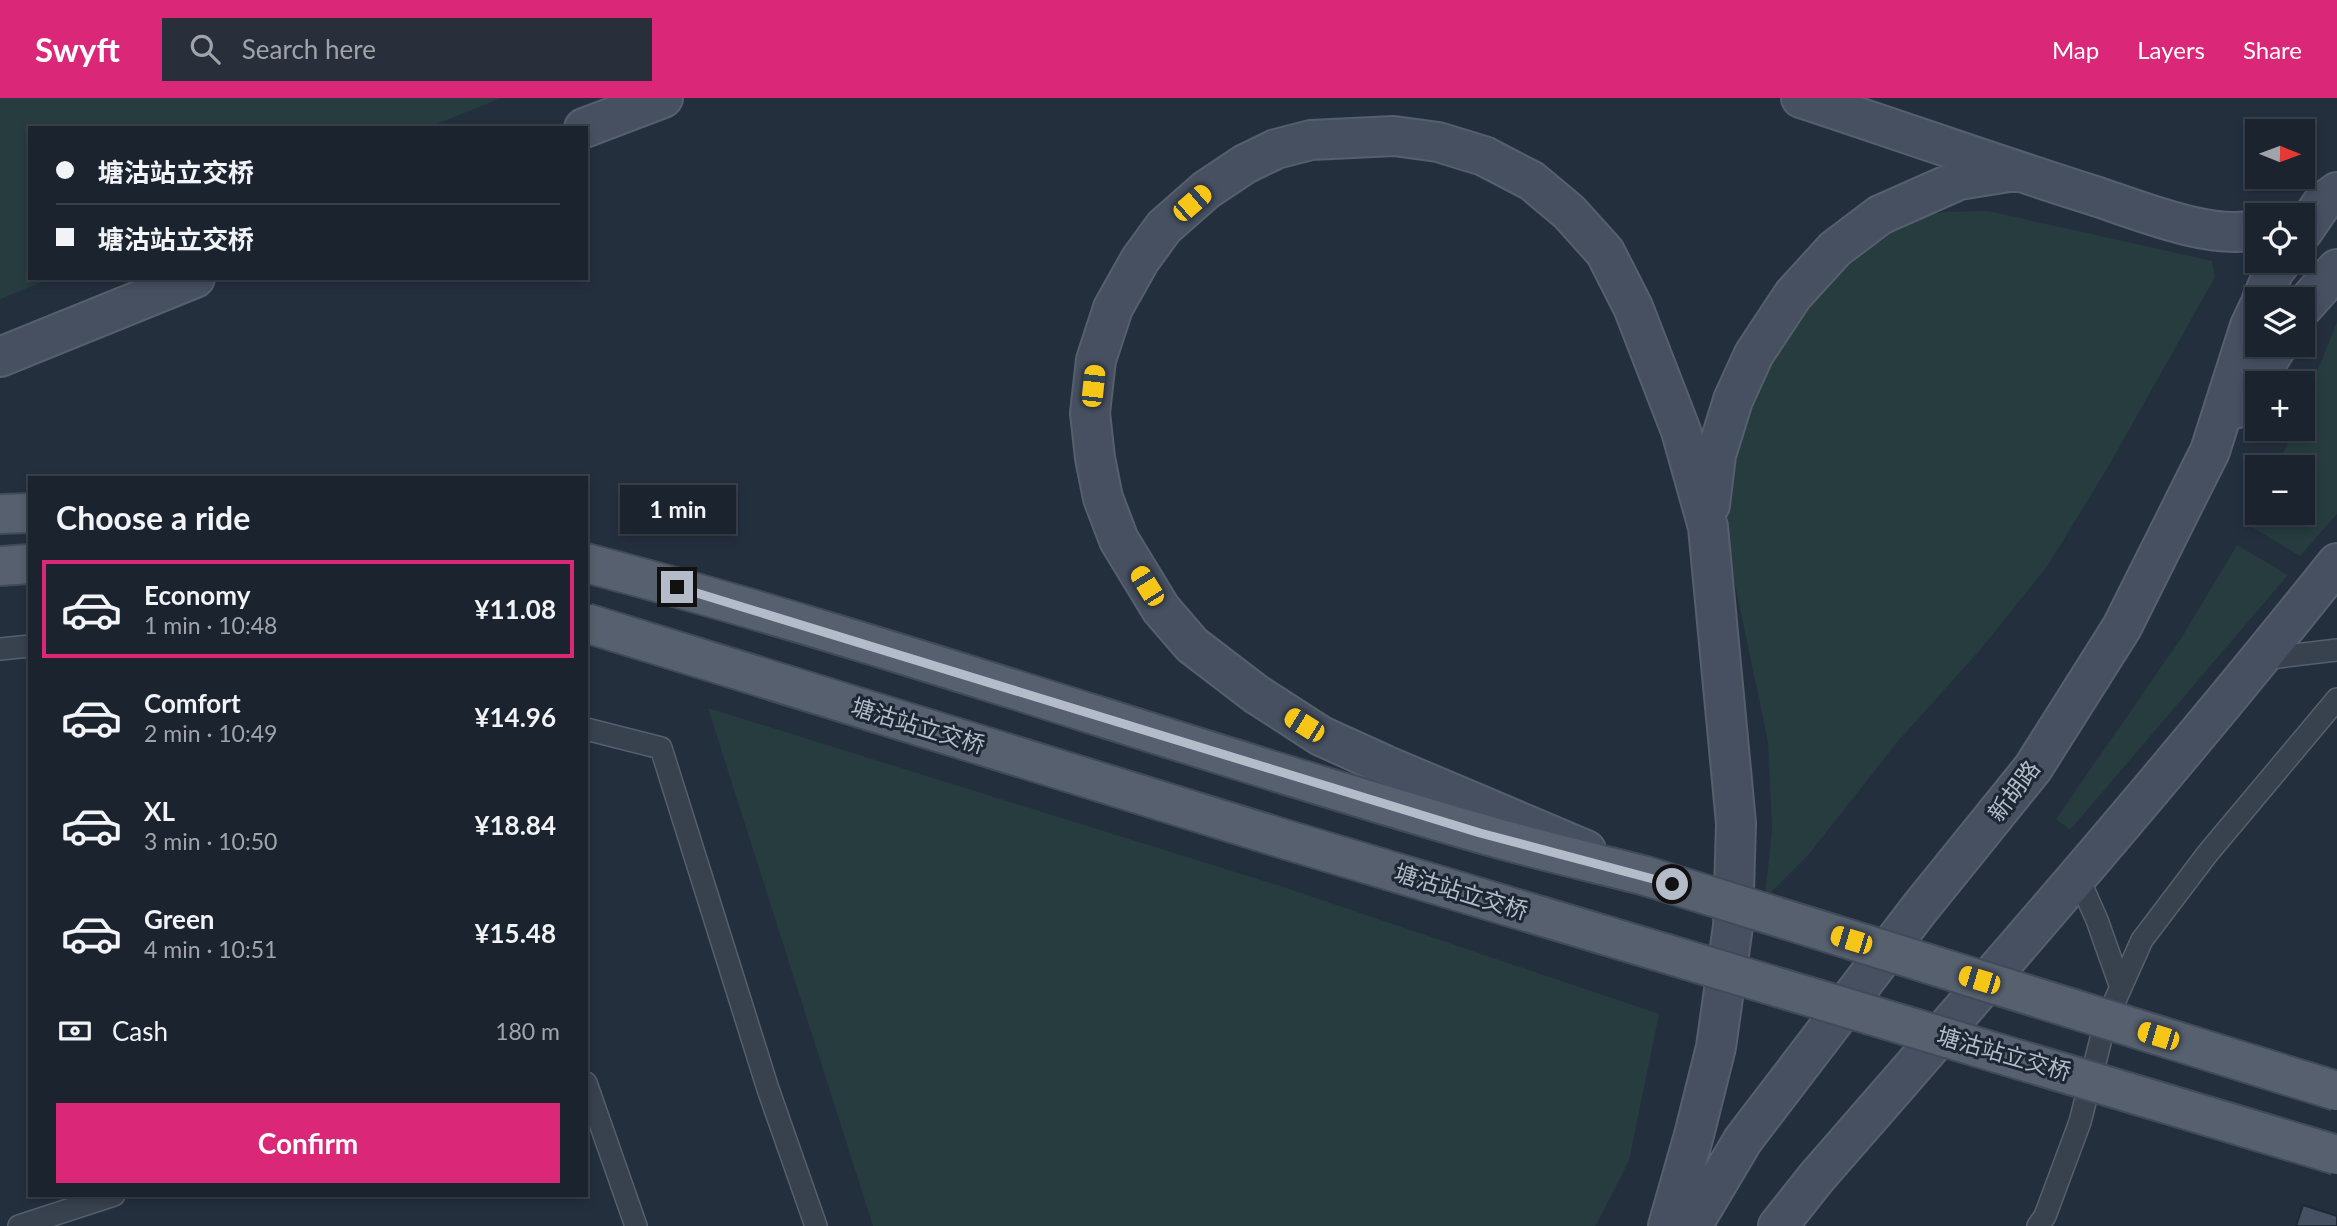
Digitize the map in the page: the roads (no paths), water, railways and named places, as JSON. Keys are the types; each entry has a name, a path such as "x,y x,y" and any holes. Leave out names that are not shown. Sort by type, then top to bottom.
{"main road":[{"path":"588,126 663,98"},
{"path":"1801,98 2015,171 2209,230 2245,233"},
{"path":"1646,876 1321,736 1256,694 1192,645 1161,609 1119,540 1103,498 1090,413 1096,360 1113,308 1140,260 1164,228 1206,190 1245,164 1276,149 1311,140 1394,136 1438,142 1484,156 1532,181 1569,212 1605,252 1633,307 1681,431 1708,527 1736,823 1733,926 1716,1047 1668,1226"},
{"path":"1708,527 1716,455 1733,400 1754,354 1793,295 1835,249 1880,215 1959,180 2015,171"},
{"path":"2315,294 2337,269"},
{"path":"0,357 189,280"},
{"name":"新胡路","path":"1692,1226 1743,1140 1920,908 2033,768 2122,627 2210,451 2245,342"},
{"path":"2210,451 2270,357"},
{"path":"0,514 28,513"},
{"path":"1778,1226 1816,1178 2078,877 2261,659 2337,563"},
{"path":"0,566 28,564"},
{"path":"588,564 850,639 1480,833 1646,876 2337,1090"},
{"name":"塘沽站立交桥","path":"588,623 1297,843 2337,1155"}],"lane":[{"path":"0,649 28,646"},
{"path":"2261,659 2337,650"},
{"path":"2038,1226 2045,1216 2080,1122 2105,1023 2142,940 2208,853 2337,699"},
{"path":"588,730 661,748 768,1089 816,1226"},
{"path":"2078,877 2120,985"},
{"path":"588,1089 636,1226"},
{"path":"19,1226 108,1197"}]}
